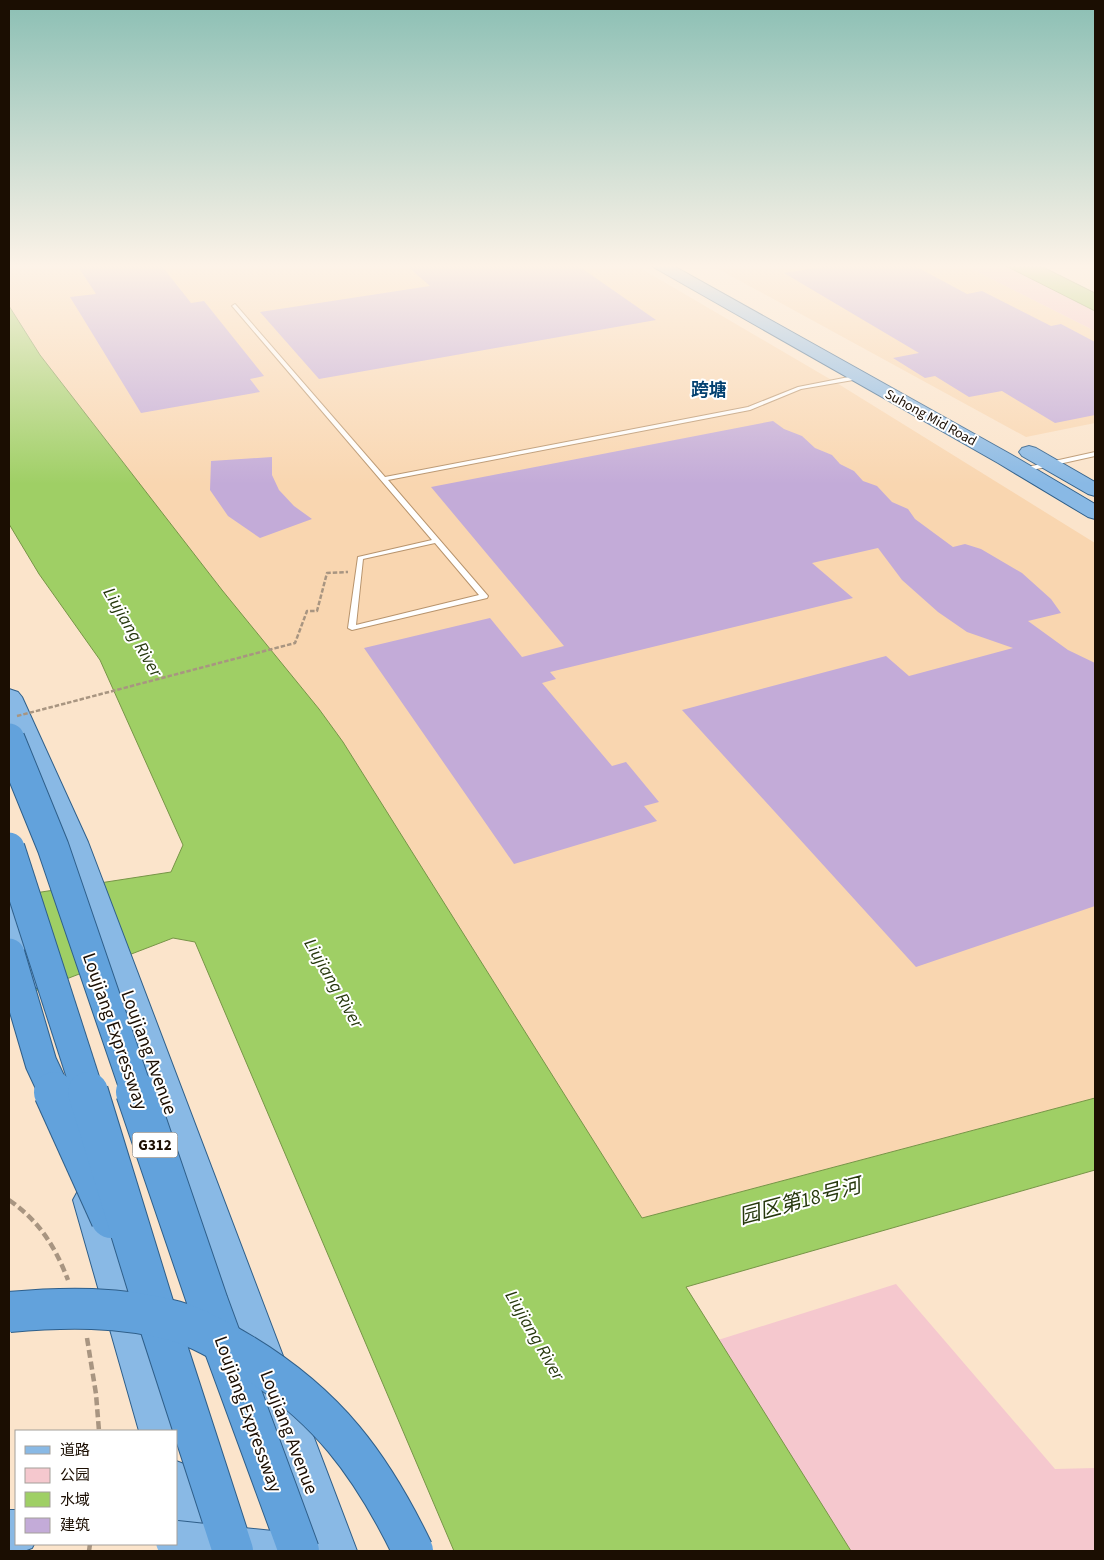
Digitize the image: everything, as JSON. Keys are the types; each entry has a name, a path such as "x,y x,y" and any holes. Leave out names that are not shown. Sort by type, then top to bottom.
{"highway":[{"name":"Loujiang Expressway","path":"9,739 53,847 208,1303 299,1551"},
{"name":"G312","path":"9,848 75,1050 158,1320 233,1551"},
{"path":"9,954 42,1063 158,1320"},
{"path":"9,1312 59,1308 151,1315 176,1321 201,1331 244,1354 271,1370 307,1398 338,1430 377,1484 403,1529 413,1551"}],"main road":[{"name":"Suhong Mid Road","path":"789,338 1023,470 1095,513"},
{"path":"1014,443 1095,490"},
{"name":"Loujiang Avenue","path":"9,697 74,842 87,876 240,1300 334,1551"},
{"path":"9,911 161,1430"},
{"path":"178,1488 198,1551"},
{"path":"178,1541 271,1551"}],"lane":[{"path":"262,338 484,596 352,628 360,558 436,541"},
{"path":"383,479 750,408 800,388 859,377"},
{"path":"1023,470 1095,454"}],"path":[{"path":"9,718 295,643 307,611 317,611 328,574 358,572"}],"shaded area":[{"path":"29,338 759,338 840,385 1095,543 1095,1098 642,1218 343,742 319,709 222,590 40,355"},
{"path":"844,338 1095,338 1095,423 1026,437"}],"green space":[{"path":"896,1284 1055,1469 1095,1468 1095,1551 851,1551 718,1340"}],"water":[{"path":"9,338 29,338 40,355 222,590 319,709 343,742 642,1218 1095,1098 1095,1170 686,1287 851,1551 454,1551 195,942 173,938 9,1001 9,897 171,872 183,845 100,660 39,574 9,524"}],"building":[{"path":"95,338 233,338 264,376 250,379 260,392 141,413"},
{"path":"283,338 554,338 319,379"},
{"path":"893,338 1087,338 1095,342 1095,415 1055,423 1002,391 969,397 935,376 925,378 893,358 919,353"},
{"path":"773,421 784,429 802,436 815,448 832,455 840,464 854,471 863,481 877,486 892,502 908,509 915,519 953,547 965,544 981,549 1022,573 1051,599 1061,613 1028,621 1068,650 1095,663 1095,906 916,967 682,710 886,656 909,676 1013,648 967,632 938,612 902,580 878,548 812,563 853,598 550,672 556,679 542,683 612,766 626,762 659,802 644,806 657,821 514,864 364,648 490,618 522,657 564,646 431,487"},
{"path":"272,457 272,475 279,490 294,506 312,519 260,538 228,516 210,490 211,461"}],"district":[{"name":"跨塘","path":"709,390"}],"water label":[{"name":"Liujiang River","path":"133,632"},
{"name":"Liujiang River","path":"334,983"},
{"name":"园区第18号河","path":"800,1201"},
{"name":"Liujiang River","path":"535,1335"}]}
